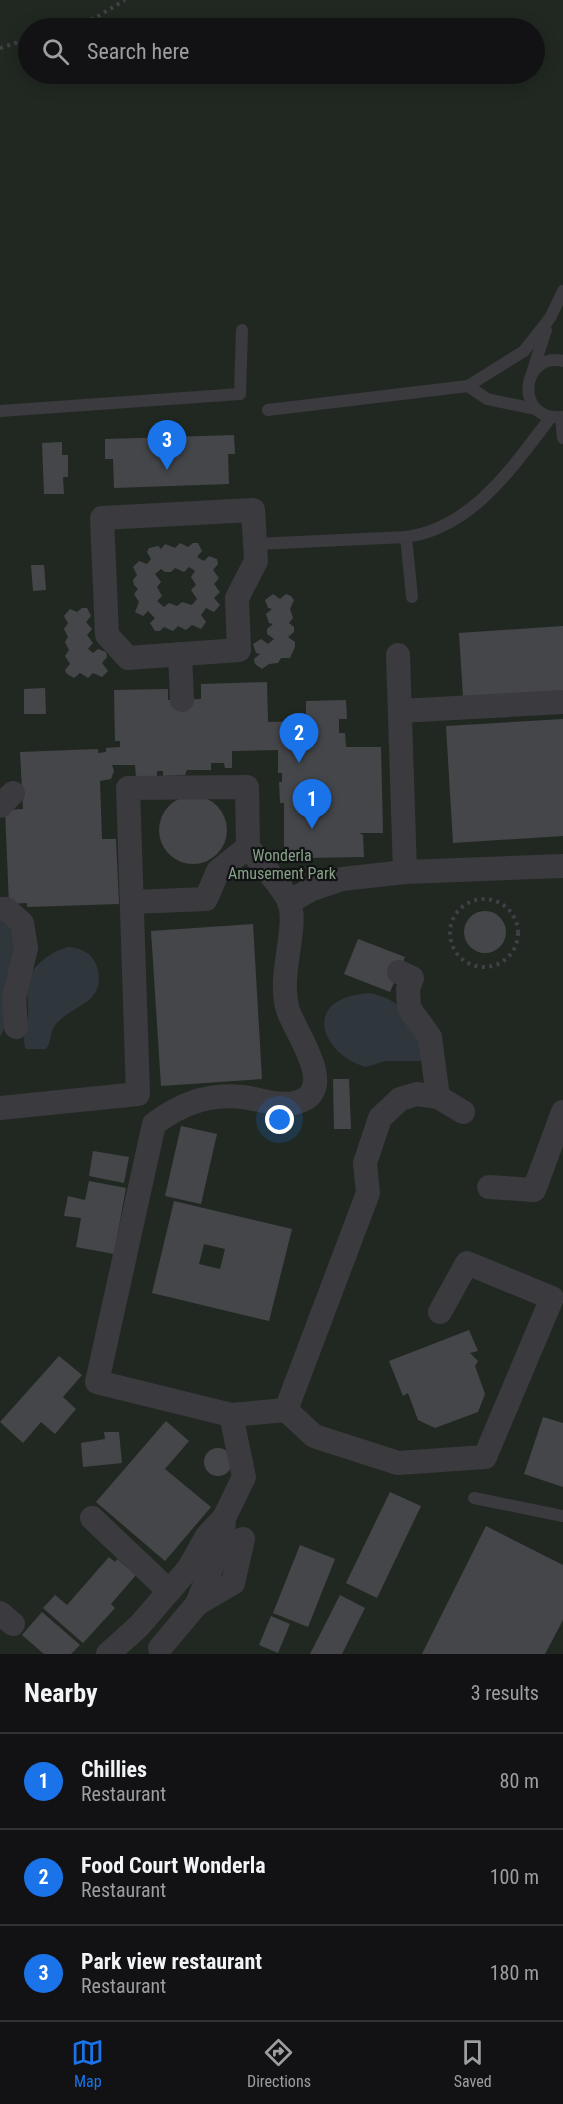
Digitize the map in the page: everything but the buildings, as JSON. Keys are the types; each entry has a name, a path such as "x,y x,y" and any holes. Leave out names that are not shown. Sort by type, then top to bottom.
{"street":[{"path":"252,510 255,544 256,561 237,598 239,650 128,658 107,634 102,518 252,510"},
{"path":"180,654 182,700"},
{"path":"398,655 405,872"},
{"path":"400,711 563,702"},
{"path":"0,1108 138,1094 128,788 185,781 247,787 248,847 289,902 290,939 284,970 285,998 290,1016 313,1065 316,1085 312,1094 292,1104 243,1097 221,1097 184,1104 154,1124 97,1382 231,1415 286,1410 314,1437 398,1463 485,1457 552,1298 467,1263 441,1312"},
{"path":"132,902 206,899 218,871 248,847"},
{"path":"289,902 310,890 342,879 405,872 563,866"},
{"path":"0,909 6,909 22,923 26,948 14,998 16,1027"},
{"path":"399,972 412,978 408,989 409,1008 430,1037 438,1097"},
{"path":"286,1410 368,1193 365,1163 380,1118 400,1099 417,1094 438,1097 463,1112"},
{"path":"489,1187 534,1190 563,1112"},
{"path":"108,1654 139,1626 189,1568 207,1536 224,1518 244,1477 231,1415"},
{"path":"92,1518 169,1591"},
{"path":"160,1648 197,1604 223,1539 224,1518"},
{"path":"197,1604 233,1583 243,1539"}],"lane":[{"path":"536,409 528,393 531,374 550,318 563,291"},
{"path":"268,410 468,386 524,351 550,318"},
{"path":"0,411 240,394 242,330"},
{"path":"531,374 548,361 563,361"},
{"path":"468,386 487,399 536,409 558,417"},
{"path":"558,417 563,438"},
{"path":"255,544 406,537 426,532 474,507 558,417"},
{"path":"406,537 412,597"},
{"path":"474,1498 563,1516"}],"path":[{"path":"95,18 125,0"},
{"path":"0,48 18,42"},
{"path":"487,899 507,907 513,915 519,935 510,955 502,962 482,967 462,959 451,941 450,930 459,911 466,904 487,899"}],"green space":[{"name":"Wonderla Amusement Park","path":"0,0 563,0 563,1654 0,1654"}],"shaded area":[{"path":"0,920 10,928 15,938 7,1023 0,1037"},
{"path":"68,947 82,950 93,958 99,980 97,989 92,997 54,1027 46,1049 26,1049 24,1037 28,1017 28,980 41,961"},
{"path":"369,993 394,1002 402,1009 413,1026 428,1061 385,1061 366,1067 350,1060 337,1050 328,1039 324,1027 326,1015 333,1005 347,997"}],"place":[{"name":"Park view restaurant","path":"167,470"},
{"name":"Food Court Wonderla","path":"299,763"},
{"name":"Chillies","path":"312,829"}]}
